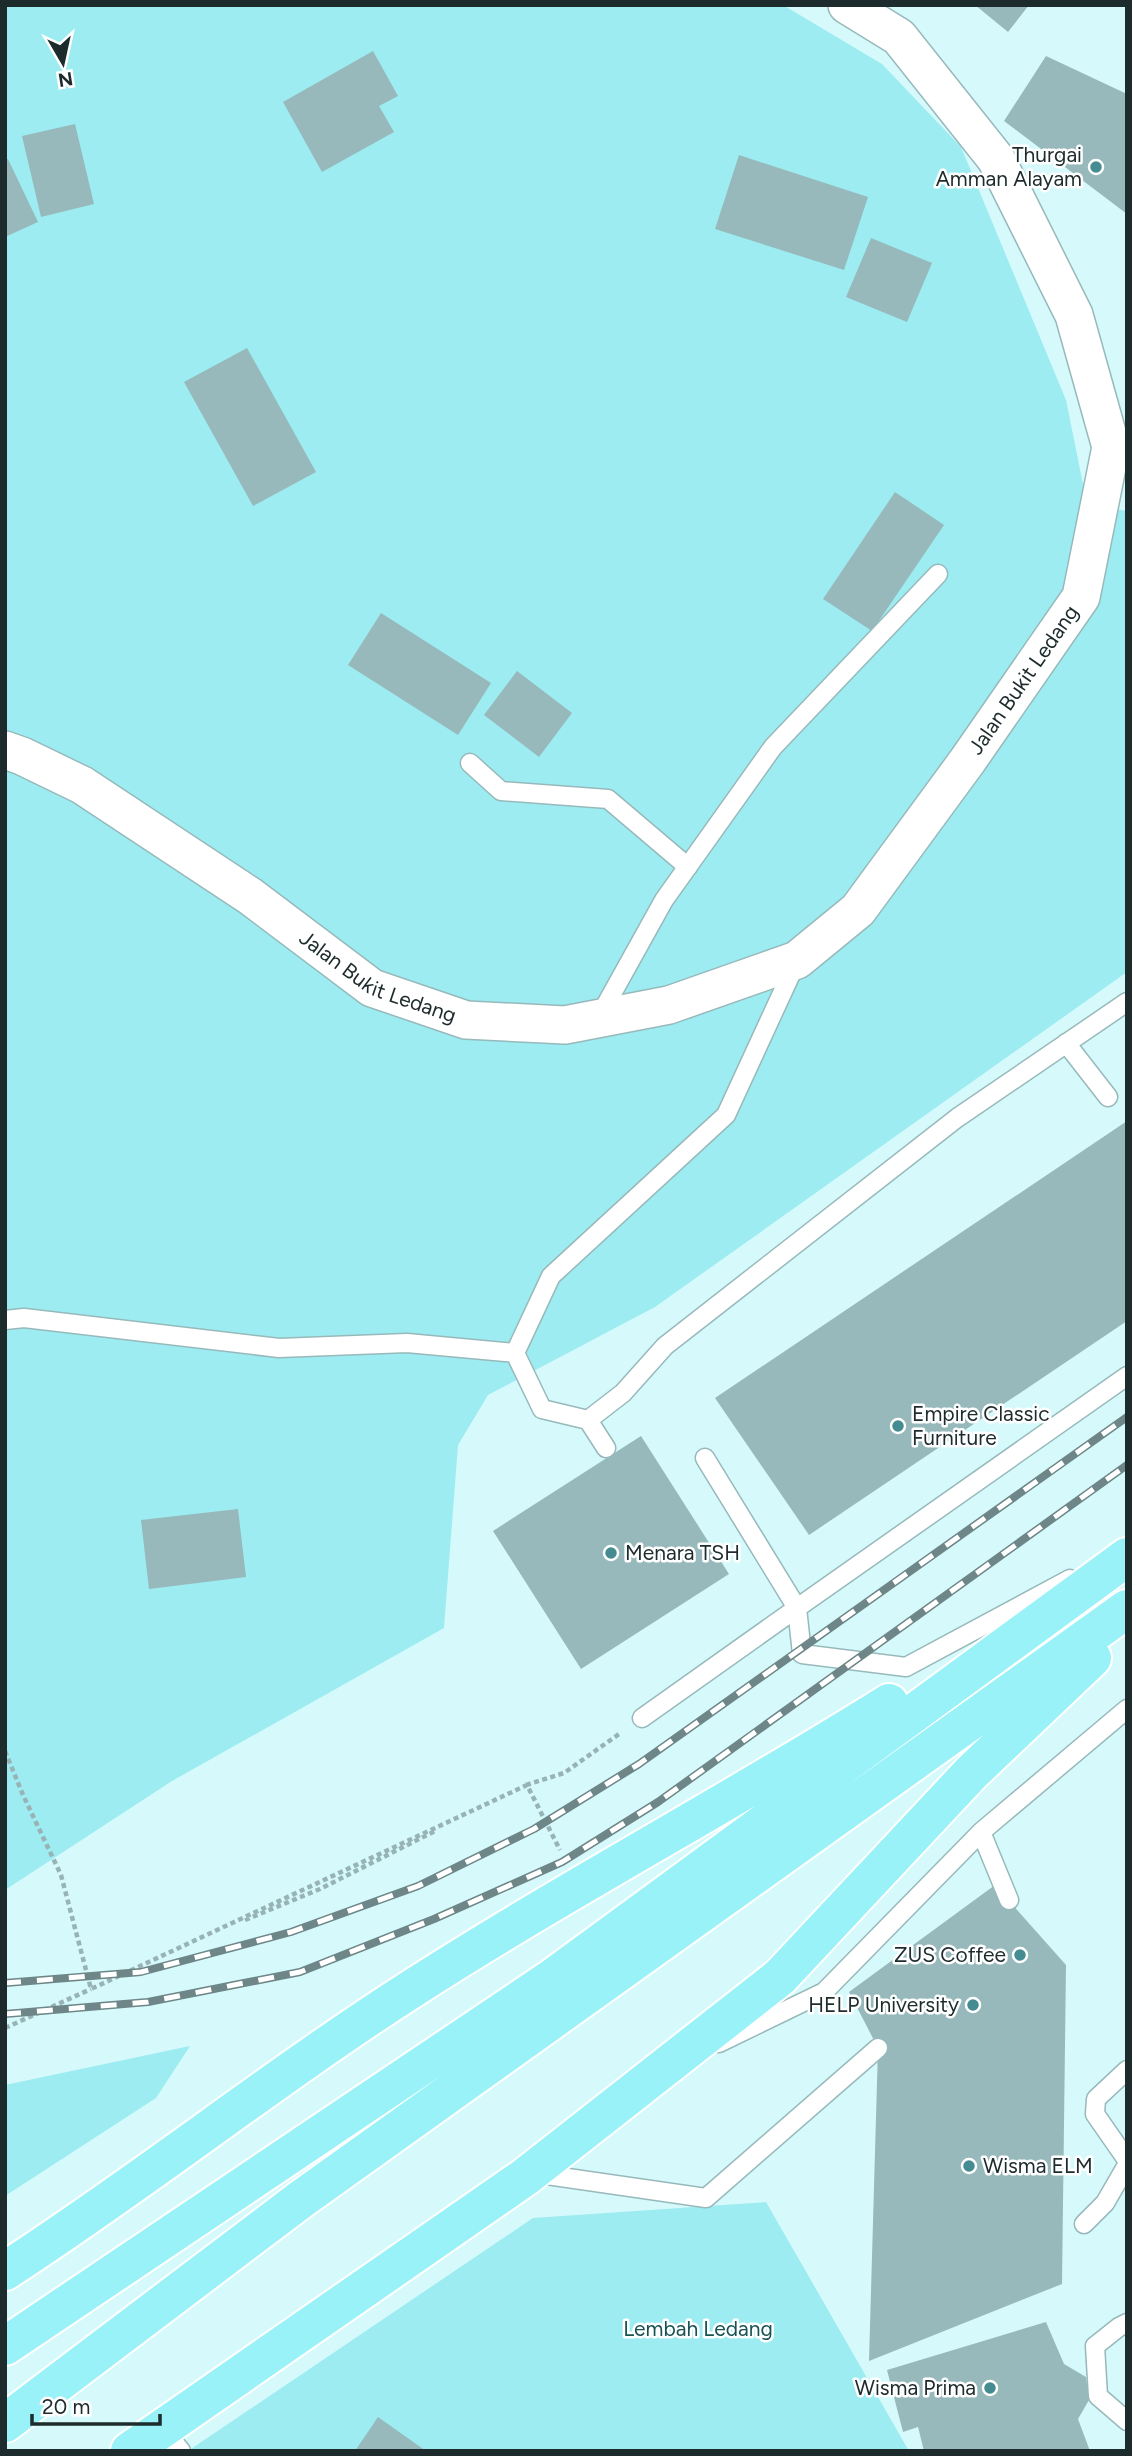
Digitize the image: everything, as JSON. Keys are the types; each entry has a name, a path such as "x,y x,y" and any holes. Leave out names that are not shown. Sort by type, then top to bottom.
{"main road":[{"path":"5,2271 71,2228 296,2067 413,1988 862,1720 1127,1553"},
{"path":"5,2346 551,1979 1127,1553"},
{"path":"5,2423 300,2200 1127,1609"},
{"path":"130,2451 172,2439 530,2172 780,1977 971,1773 1127,1625"}],"street":[{"name":"Jalan Bukit Ledang","path":"5,750 82,785 250,896 372,988 466,1020 565,1025 669,1005 797,960 858,910 968,760 1081,597 1111,447 1074,315 996,159 900,37 847,5"}],"lane":[{"path":"598,1019 664,900 773,747 938,574"},
{"path":"470,763 500,791 608,799 688,867"},
{"name":"Jalan Bukit Ledang","path":"515,1353 551,1276 726,1115 797,960"},
{"path":"588,1420 623,1393 665,1346 957,1118 1127,1002"},
{"path":"1066,1043 1108,1097"},
{"path":"5,1320 24,1318 279,1348 407,1343 515,1353 542,1409 588,1420 606,1448"},
{"path":"642,1718 1127,1376"},
{"path":"705,1458 797,1608 802,1654 906,1667 1127,1553"},
{"path":"662,2071 824,1992 981,1832 1127,1709"},
{"path":"981,1832 1009,1900"},
{"path":"530,2172 706,2198 878,2048"},
{"path":"1127,2070 1096,2099 1094,2106 1095,2114 1127,2160"},
{"path":"1084,2224 1105,2203 1127,2165"},
{"path":"1127,2323 1095,2346 1098,2396 1127,2421"}],"path":[{"path":"5,2028 181,1946 320,1889 527,1785 564,1773 642,1718"},
{"path":"5,1751 61,1875 91,1989"},
{"path":"527,1785 561,1851"}],"green space":[{"path":"5,5 783,5 882,64 961,147 1066,400 1087,504 1127,511 1127,972 655,1307 488,1395 458,1445 444,1628 172,1781 5,1890"},
{"path":"190,2046 156,2098 5,2196 5,2085"},
{"name":"Lembah Ledang","path":"766,2202 909,2451 188,2451 533,2218"}],"building":[{"path":"975,5 1029,5 1008,32"},
{"path":"373,51 398,96 379,106 394,132 322,172 283,102"},
{"name":"Thurgai Amman Alayam","path":"1046,56 1127,94 1127,214 1004,121"},
{"path":"75,124 94,204 41,217 22,136"},
{"path":"739,155 868,197 844,270 715,229"},
{"path":"8,159 38,222 5,237 5,160"},
{"path":"871,238 932,263 907,322 846,297"},
{"path":"247,348 316,472 253,506 184,382"},
{"path":"895,492 944,525 872,631 823,599"},
{"path":"381,613 491,683 458,735 348,665"},
{"path":"517,671 572,713 539,757 484,715"},
{"path":"1127,1121 1127,1321 809,1535 715,1398"},
{"name":"Menara TSH","path":"641,1436 729,1574 581,1669 493,1531"},
{"path":"238,1509 246,1577 149,1589 141,1520"},
{"name":"Wisma ELM","path":"995,1885 1066,1965 1062,2284 869,2361 878,2048 849,1992"},
{"name":"Wisma Prima","path":"1046,2322 1064,2364 1086,2377 1089,2400 1078,2419 1090,2451 924,2451 918,2427 903,2432 887,2370"},
{"path":"378,2417 426,2451 355,2451"}],"railway":[{"path":"5,1983 141,1972 291,1932 418,1886 534,1829 639,1764 1127,1417"},
{"path":"5,2014 148,2002 300,1972 434,1919 562,1862 658,1802 1127,1465"}],"place":[{"name":"Thurgai Amman Alayam","path":"1096,167"},
{"name":"Empire Classic Furniture","path":"898,1426"},
{"name":"Menara TSH","path":"611,1553"},
{"name":"ZUS Coffee","path":"1020,1955"},
{"name":"HELP University","path":"973,2005"},
{"name":"Wisma ELM","path":"969,2166"},
{"name":"Wisma Prima","path":"990,2388"}]}
